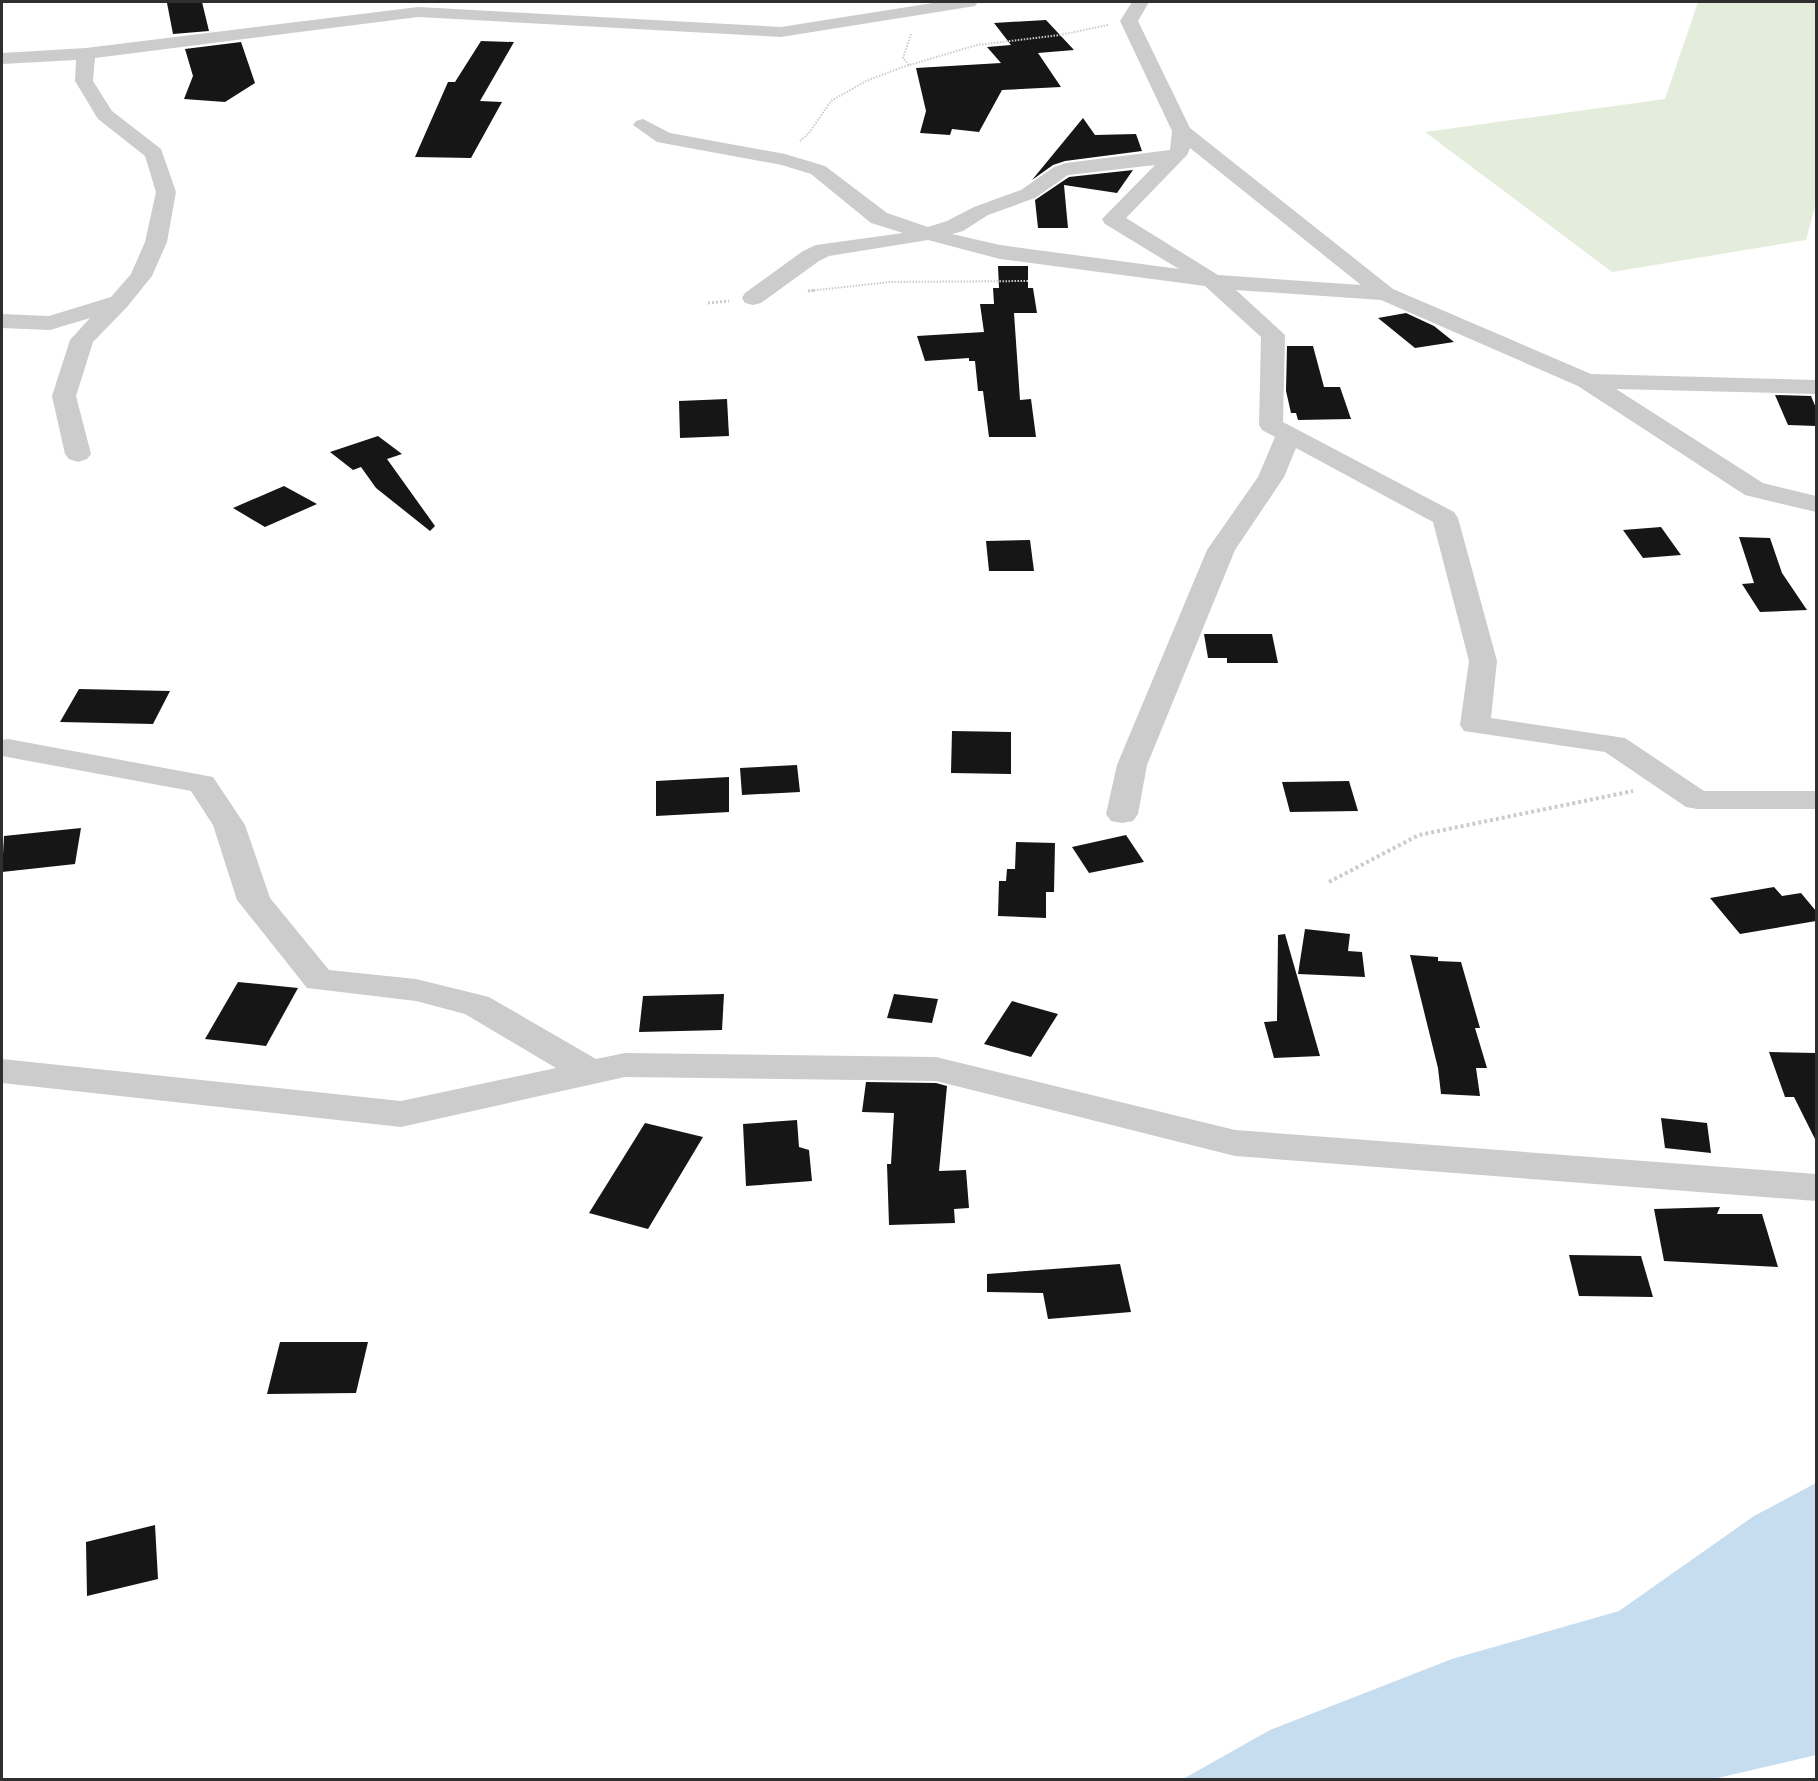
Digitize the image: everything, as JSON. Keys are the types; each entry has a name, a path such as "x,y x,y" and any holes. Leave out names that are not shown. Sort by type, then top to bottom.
{"street":[{"path":"2,58 86,54 418,12 781,32 969,2"},
{"path":"1140,2 1129,21 1182,131 1385,294 1587,381 1754,489 1816,504"},
{"path":"78,454 64,396 82,340 141,276 156,242 166,192 154,153 105,115 84,81 86,54"},
{"path":"643,125 664,138 775,158 818,170 879,218 928,234 1000,252 1231,283 1385,294"},
{"path":"1182,131 1180,151 1113,219 1210,279 1274,335 1271,425 1445,518 1484,661 1475,725 1614,744 1697,800 1816,800"},
{"path":"753,298 811,256 824,250 928,234 955,226 981,211 1028,194 1062,171 1073,167 1174,157"},
{"path":"2,321 50,322 119,302"},
{"path":"1587,381 1816,387"},
{"path":"1122,814 1132,765 1221,550 1271,477 1289,435"},
{"path":"8,748 202,784 229,825 254,900 319,980 416,990 477,1005 590,1072"},
{"path":"2,1071 400,1114 625,1065 936,1069 1235,1143 1816,1188"}],"path":[{"path":"775,158 809,133 831,101 866,81 934,56 977,45 1060,35 1129,21"},
{"path":"909,65 903,58 911,34"},
{"path":"708,303 890,282 1045,281 1070,261"},
{"path":"1329,882 1419,836 1672,783"}],"green space":[{"path":"1698,2 1816,2 1816,203 1806,240 1612,272 1425,132 1665,99"}],"water":[{"path":"1816,1483 1816,1755 1709,1780 1183,1779 1270,1730 1452,1659 1619,1611 1754,1516"}],"building":[{"path":"202,2 209,31 173,34 167,3"},
{"path":"1046,20 1074,50 1038,53 1061,87 1002,90 979,132 952,129 950,135 920,133 926,111 916,68 1001,63 987,47 1011,45 994,23"},
{"path":"481,41 514,42 480,101 502,102 471,158 415,157 448,82 455,82"},
{"path":"241,42 255,83 225,102 184,99 193,76 185,49"},
{"path":"1083,118 1095,135 1136,134 1142,151 1065,161 1053,165 1032,180"},
{"path":"1133,170 1117,193 1064,185 1068,228 1038,228 1035,200 1069,177"},
{"path":"998,266 1028,266 1028,288 1033,288 1037,313 1014,313 1020,400 1031,399 1036,437 989,437 983,391 978,391 975,361 969,361 969,358 925,361 917,336 984,332 980,304 994,304 993,288 999,288"},
{"path":"1406,313 1434,326 1454,342 1415,348 1378,318"},
{"path":"1287,346 1313,346 1324,387 1340,387 1351,419 1298,420 1296,413 1291,413 1286,391"},
{"path":"1775,395 1811,396 1816,408 1816,426 1788,425"},
{"path":"727,399 729,436 680,438 679,401"},
{"path":"378,436 402,454 387,459 435,526 430,531 376,488 361,467 353,470 330,452"},
{"path":"284,486 317,504 265,527 233,508"},
{"path":"1661,527 1681,555 1643,558 1623,530"},
{"path":"1739,537 1770,538 1782,573 1807,610 1760,612 1742,584 1754,583"},
{"path":"1030,540 1034,571 989,571 986,541"},
{"path":"1204,634 1272,634 1278,663 1227,663 1227,658 1208,658"},
{"path":"79,689 170,691 153,724 60,722"},
{"path":"952,731 1011,732 1011,774 951,773"},
{"path":"797,765 800,792 742,795 740,768"},
{"path":"729,777 729,812 656,816 656,781"},
{"path":"1349,781 1358,811 1290,812 1282,782"},
{"path":"81,828 75,864 2,872 4,836"},
{"path":"1126,835 1144,862 1089,873 1072,847"},
{"path":"1016,842 1055,843 1054,892 1046,892 1046,918 998,916 999,881 1006,881 1007,869 1015,869"},
{"path":"1774,887 1782,896 1801,893 1816,911 1816,921 1740,934 1710,898"},
{"path":"1305,929 1350,934 1348,951 1362,952 1365,977 1298,974"},
{"path":"1285,934 1320,1056 1274,1058 1264,1022 1277,1021 1278,935"},
{"path":"1410,955 1438,957 1438,961 1461,962 1480,1028 1475,1028 1487,1068 1476,1068 1480,1096 1441,1094 1438,1068"},
{"path":"238,982 298,988 266,1046 205,1039"},
{"path":"724,994 722,1030 639,1032 643,996"},
{"path":"894,994 938,999 932,1023 887,1018"},
{"path":"1012,1001 1058,1014 1031,1057 984,1044"},
{"path":"1769,1052 1816,1053 1816,1141 1794,1097 1785,1097"},
{"path":"866,1082 936,1083 947,1086 939,1171 966,1170 969,1208 954,1209 955,1223 889,1225 887,1164 891,1164 894,1113 862,1112"},
{"path":"1661,1118 1707,1123 1711,1153 1665,1148"},
{"path":"797,1120 799,1147 809,1150 812,1181 746,1186 743,1124"},
{"path":"645,1123 703,1137 648,1229 589,1213"},
{"path":"1720,1207 1717,1214 1762,1214 1778,1267 1664,1261 1654,1209"},
{"path":"1569,1255 1641,1256 1653,1297 1579,1296"},
{"path":"1120,1264 1131,1312 1048,1319 1043,1293 987,1292 987,1274"},
{"path":"280,1342 368,1342 356,1393 267,1394"},
{"path":"155,1525 158,1579 87,1596 86,1542"}]}
